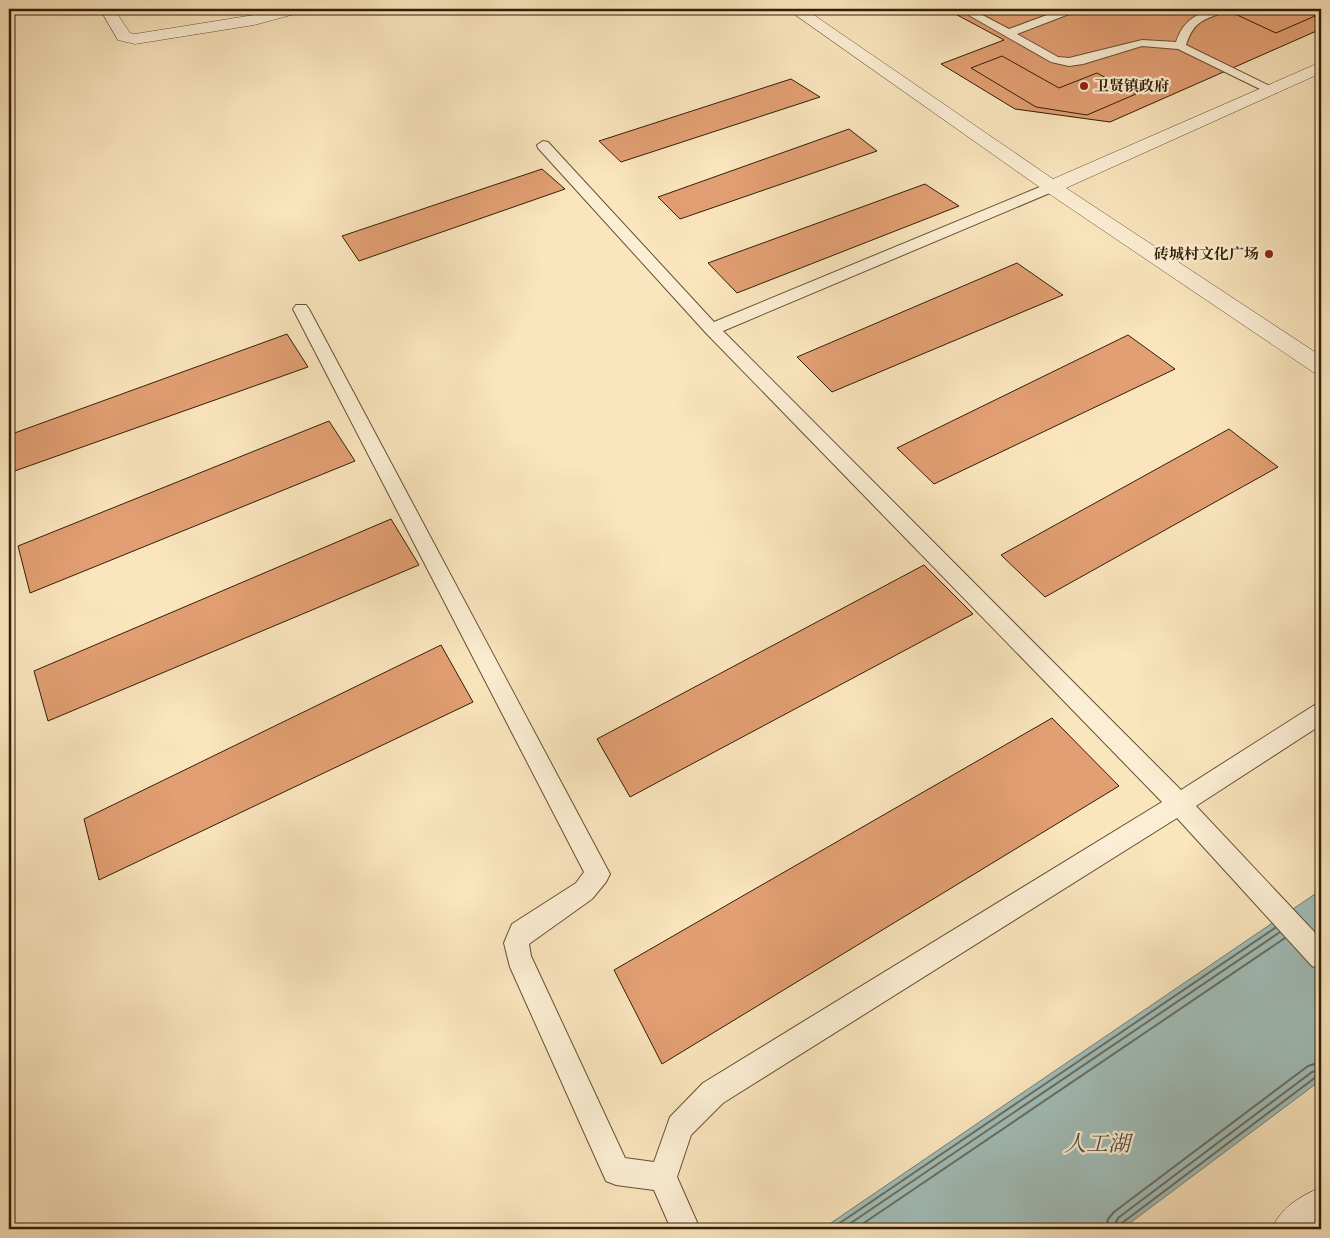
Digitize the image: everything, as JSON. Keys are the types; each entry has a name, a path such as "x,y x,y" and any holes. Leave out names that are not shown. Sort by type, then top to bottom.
{"street":[{"path":"107,9 124,37 135,39 254,20 296,9"},
{"path":"795,9 1052,187 1321,367"},
{"path":"1052,187 1321,67"},
{"path":"1292,1229 1321,1208"}],"lane":[{"path":"963,9 1055,60 1069,62 1082,60 1142,43 1180,46 1272,90"},
{"path":"1008,33 1073,9"},
{"path":"1180,46 1186,27 1192,21 1223,9"},
{"path":"543,145 712,329 1179,804 1321,957"},
{"path":"712,329 1052,187"},
{"path":"301,309 598,874 584,891 521,933 516,943 519,958 616,1171 663,1177"},
{"path":"686,1229 663,1177 680,1127 713,1092 1179,804 1321,713"}],"water":[{"name":"人工湖","path":"1321,890 1321,1080 1122,1229 822,1229"}],"building":[{"name":"卫贤镇政府","path":"946,9 1321,9 1321,29 1110,122 1015,109 941,64 1004,40"},
{"path":"1249,9 1311,9 1315,16 1276,33 1235,14"},
{"path":"1002,56 1059,88 1097,73 1136,94 1087,115 1036,107 971,68"},
{"path":"791,79 820,97 621,162 599,141"},
{"path":"849,129 877,151 680,219 658,197"},
{"path":"542,169 565,189 359,261 342,236"},
{"path":"925,184 959,206 737,293 708,263"},
{"path":"1017,263 1063,295 832,392 797,357"},
{"path":"287,334 308,367 9,473 9,435"},
{"path":"1128,335 1175,369 934,484 897,448"},
{"path":"329,421 355,461 30,593 18,546"},
{"path":"1229,429 1278,467 1045,597 1001,555"},
{"path":"391,519 419,565 48,721 34,671"},
{"path":"924,565 973,614 630,797 597,739"},
{"path":"441,645 473,702 99,880 84,819"},
{"path":"1052,718 1119,786 662,1064 614,970"}],"place":[{"name":"卫贤镇政府","path":"1084,86"},
{"name":"砖城村文化广场","path":"1269,254"}]}
